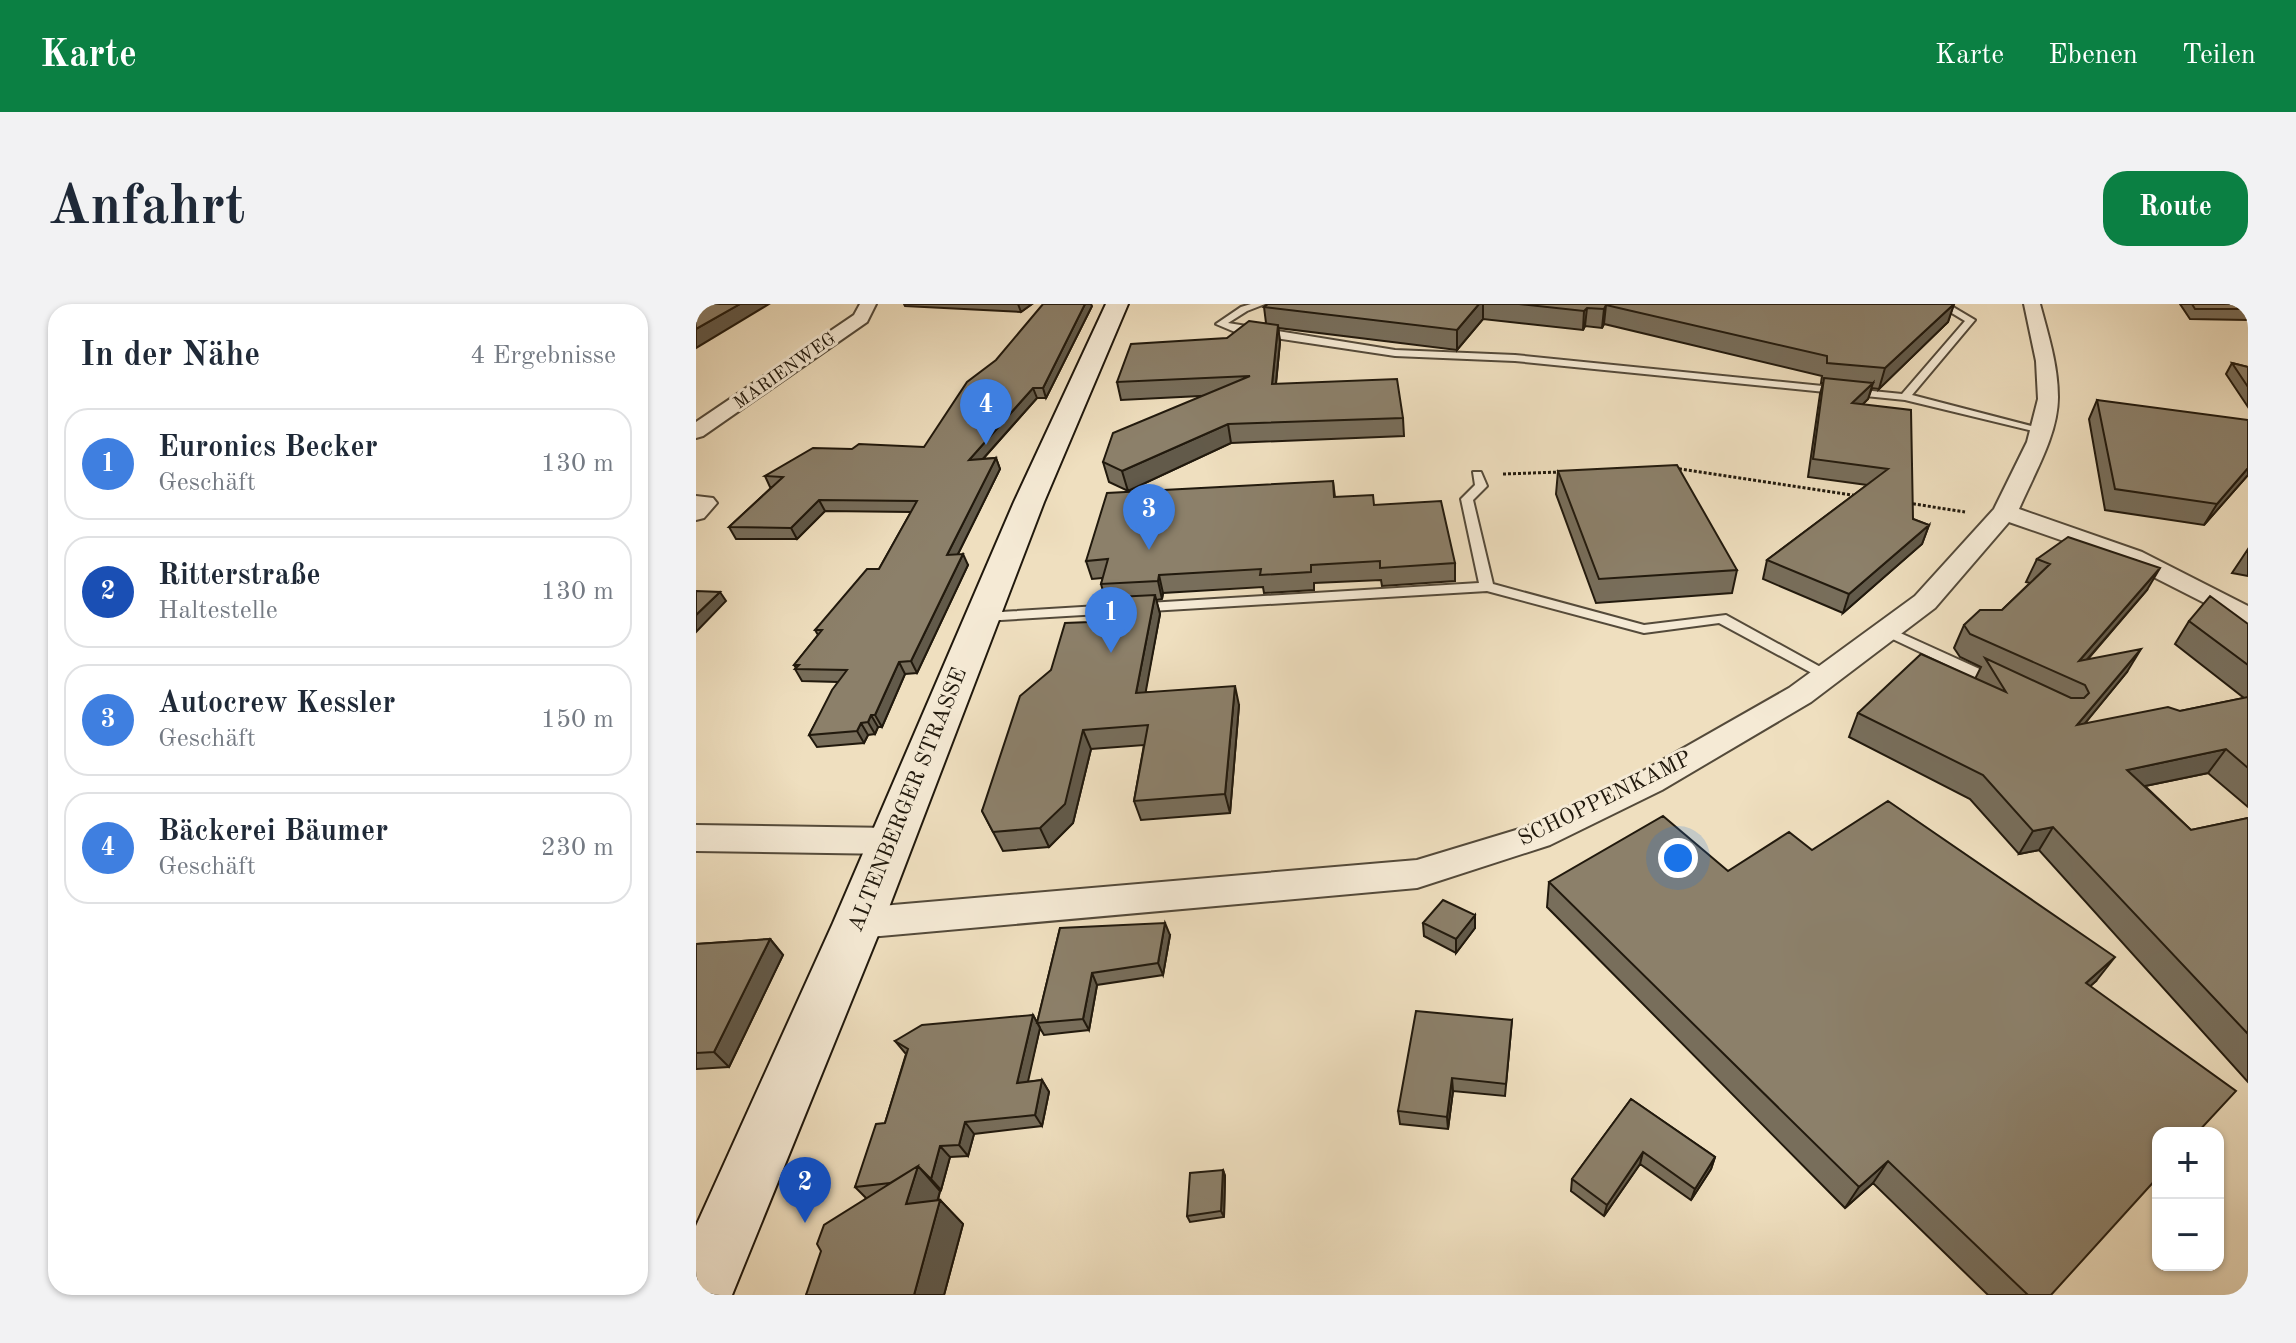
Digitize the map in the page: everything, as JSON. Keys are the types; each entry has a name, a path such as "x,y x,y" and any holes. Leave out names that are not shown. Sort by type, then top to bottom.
{"main road":[{"name":"ALTENBERGER STRASSE","path":"699,1295 858,923 1029,502 1117,304"}],"street":[{"name":"MARIENWEG","path":"696,432 861,318 868,304"},
{"name":"SCHOPPENKAMP","path":"858,923 1417,874 1538,836 1650,782 1800,695 1887,631 1925,602 2003,515 2041,430 2048,399 2045,361 2032,304"},
{"path":"696,503 705,503 696,513"},
{"path":"2003,515 2133,557 2248,617"},
{"path":"696,838 892,841"}],"lane":[{"path":"1261,304 1244,309 1221,324 1235,329 1395,353 1515,358 1905,397 2041,430"},
{"path":"1905,397 1970,320 1941,304"},
{"path":"1477,475 1481,486 1467,499 1487,587"},
{"path":"984,617 1487,587 1644,629 1721,618 1827,675"},
{"path":"1887,631 2010,689"}],"path":[{"path":"1670,467 1859,496"},
{"path":"1494,475 1567,471"},
{"path":"1906,503 2003,515"}],"building":[{"path":"696,304 740,304 696,329"},
{"path":"1043,304 1085,304 1043,388 1033,388 969,460 996,458 947,555 963,554 911,661 899,662 875,715 871,715 868,722 861,723 857,731 809,735 832,690 847,670 795,669 799,665 794,665 822,630 815,630 867,569 879,569 917,501 819,500 791,528 729,527 783,477 765,476 813,448 852,449 859,444 924,447 967,382 996,360"},
{"path":"1268,304 1479,304 1457,330 1264,307"},
{"path":"1519,304 1954,304 1885,368 1827,363 1827,356 1606,305 1604,309 1587,308 1584,311"},
{"path":"2192,304 2248,304 2248,309 2195,309"},
{"path":"1249,321 1278,325 1272,384 1397,379 1403,418 1228,424 1122,471 1103,462 1113,433 1250,376 1117,382 1131,344 1227,338"},
{"path":"2232,363 2248,367 2248,387"},
{"path":"1824,378 1873,383 1852,403 1911,410 1913,519 1929,525 1849,594 1767,560 1888,469 1813,459"},
{"path":"2097,400 2248,420 2248,468 2217,504 2115,489"},
{"path":"1677,465 1737,570 1599,579 1558,471"},
{"path":"1333,481 1334,497 1373,495 1374,505 1441,501 1455,563 1380,568 1380,561 1311,565 1311,572 1260,575 1261,569 1159,575 1158,581 1101,584 1108,559 1086,561 1107,493"},
{"path":"2068,537 2160,568 2079,661 2141,649 2077,725 2168,707 2180,711 2248,697 2248,768 2226,749 2127,770 2191,830 2248,818 2248,1034 2053,827 2033,831 1983,775 1858,713 1921,654 2006,692 1985,658 2071,698 2084,698 2089,693 2085,685 1970,634 1964,625 1980,610 2002,610 2050,564 2037,559"},
{"path":"696,591 720,592 696,615"},
{"path":"1155,595 1136,693 1235,686 1225,794 1134,801 1148,725 1083,730 1065,804 1040,828 993,832 982,811 1020,696 1051,670 1065,623 1090,622 1097,598"},
{"path":"2210,596 2248,624 2248,665 2189,621"},
{"path":"1888,801 2115,957 2086,983 2236,1091 2203,1127 2152,1127 2152,1184 2051,1295 2028,1295 1888,1161 1859,1187 1549,882 1663,816 1728,871 1789,832 1812,850"},
{"path":"1443,900 1475,915 1456,939 1423,923"},
{"path":"1165,923 1158,963 1092,973 1083,1019 1037,1023 1060,928"},
{"path":"770,939 714,1052 696,1053 696,944"},
{"path":"1416,1011 1512,1020 1506,1084 1452,1078 1447,1117 1398,1111"},
{"path":"1033,1015 1017,1083 1042,1080 1035,1115 965,1122 959,1145 940,1146 931,1179 918,1166 890,1183 855,1187 876,1124 885,1123 908,1049 895,1041 922,1025"},
{"path":"1631,1099 1715,1157 1695,1189 1643,1152 1607,1205 1572,1179"},
{"path":"918,1166 906,1204 940,1200 914,1295 806,1295 821,1251 817,1244 824,1225"},
{"path":"1223,1170 1221,1211 1187,1216 1190,1173"}],"place":[{"name":"Bäckerei Bäumer","path":"986,445"},
{"name":"Autocrew Kessler","path":"1149,550"},
{"name":"Euronics Becker","path":"1111,653"},
{"name":"Ritterstraße","path":"805,1223"}]}
